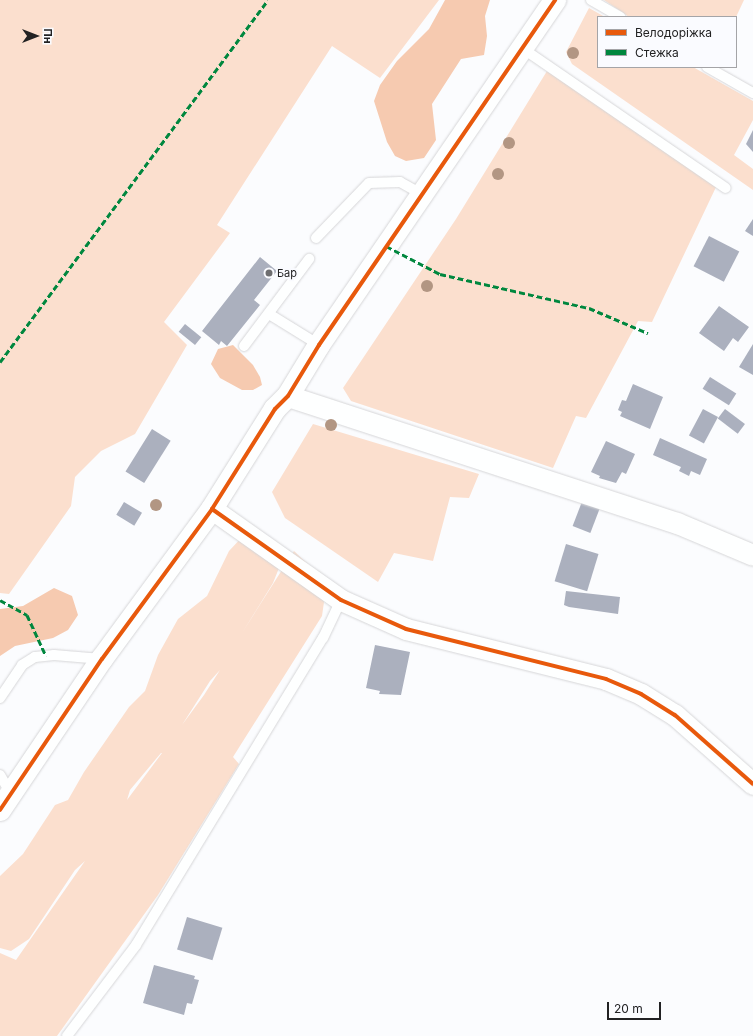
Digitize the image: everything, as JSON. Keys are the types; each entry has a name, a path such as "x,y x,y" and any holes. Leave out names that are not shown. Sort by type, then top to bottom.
{"highway":[{"path":"5,802 102,659 212,509 275,409 288,396 318,345 554,0"}],"street":[{"path":"288,396 677,523 753,555"},
{"path":"212,509 341,600 406,629 606,679 641,694 675,715 753,784"}],"lane":[{"path":"591,0 618,16"},
{"path":"522,48 726,188"},
{"path":"709,68 753,93"},
{"path":"316,238 368,183 400,182 422,194"},
{"path":"244,346 308,259"},
{"path":"269,314 318,345"},
{"path":"67,1036 136,945 323,638 341,600"},
{"path":"0,698 22,665 35,657 54,655 102,659"},
{"path":"0,774 5,802"}],"shaded area":[{"path":"0,0 439,0 380,78 332,46 217,225 230,233 164,322 187,345 135,434 101,451 75,477 71,506 9,594 0,593"},
{"path":"445,0 490,0 485,16 487,36 484,55 461,59 432,104 436,140 424,158 406,161 395,156 387,142 374,101 380,85 397,61 429,29"},
{"path":"604,0 744,0 736,16 628,16"},
{"path":"589,8 603,16 597,16 597,68 695,68 753,101 753,120 734,155 753,169 753,190 572,64 566,52"},
{"path":"547,71 717,185 652,322 638,321 586,418 576,416 553,468 351,401 343,388 456,219"},
{"path":"233,345 253,365 260,377 262,385 253,390 242,390 220,378 211,364 218,349"},
{"path":"313,424 479,474 469,498 450,497 433,561 394,553 378,582 285,518 272,492"},
{"path":"243,536 279,568 273,583 242,633 294,551 316,572 324,602 322,616 233,757 239,764 158,895 57,1036 0,1036 0,953 16,960 85,861 75,870 29,939 11,951 0,948 0,876 23,854 55,805 68,800 84,772 129,707 145,691 158,655 178,619 207,596 229,551","holes":["220,670 204,695 182,725 210,681","162,753 127,800 130,790"]},
{"path":"54,588 72,596 78,615 68,630 53,638 15,646 0,656 0,609 23,606"}],"building":[{"path":"753,130 753,152 746,144"},
{"path":"753,219 753,236 745,231"},
{"path":"709,236 739,251 724,282 694,266"},
{"path":"260,257 277,271 254,300 260,305 227,346 221,341 219,345 202,331"},
{"path":"719,306 749,327 738,342 733,338 724,351 699,333"},
{"path":"185,324 201,337 195,345 179,332"},
{"path":"753,344 753,375 739,367"},
{"path":"710,377 736,393 729,405 703,389"},
{"path":"633,384 663,397 650,429 620,416 622,412 618,410 622,400 626,401"},
{"path":"703,409 718,417 704,443 689,435"},
{"path":"725,409 745,424 738,434 718,419"},
{"path":"152,429 171,441 144,483 126,471"},
{"path":"660,438 707,459 700,475 691,471 689,476 679,471 681,467 653,455"},
{"path":"606,441 635,454 626,474 622,472 616,483 599,478 600,476 591,472"},
{"path":"583,499 601,506 590,533 573,526"},
{"path":"124,502 142,513 134,526 116,515"},
{"path":"566,544 599,554 587,591 555,581"},
{"path":"566,591 620,597 618,614 564,605"},
{"path":"375,645 410,652 401,695 379,694 380,691 366,688"},
{"path":"187,917 222,928 212,960 177,950"},
{"path":"154,965 195,976 194,979 199,980 192,1004 187,1003 184,1015 143,1003"}],"marked path":[{"path":"0,362 268,0"},
{"path":"386,246 440,274 589,308 648,333"},
{"path":"0,600 27,615 46,656"}],"cycle path":[{"path":"0,810 102,659 212,509 275,409 288,396 319,345 555,0"},
{"path":"212,509 341,600 406,629 606,679 641,694 675,715 753,784"}],"place":[{"name":"Бар","path":"269,273"}]}
